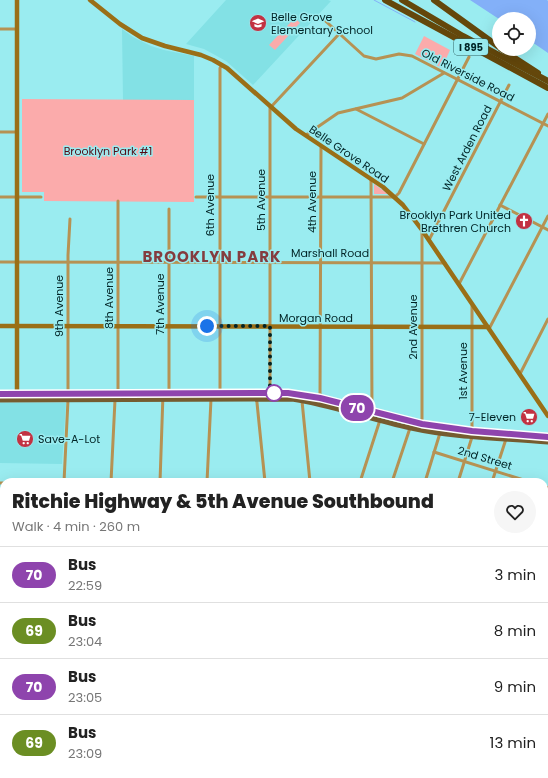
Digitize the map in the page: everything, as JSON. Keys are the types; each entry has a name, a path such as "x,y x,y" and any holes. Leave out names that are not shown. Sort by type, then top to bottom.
{"highway":[{"name":"I 895","path":"385,0 548,88"},
{"name":"I 895","path":"402,0 463,36 548,80"},
{"path":"434,0 492,42"},
{"path":"512,56 548,80"}],"main road":[{"path":"0,394 288,393 320,398 422,424 472,431 548,437"},
{"path":"0,400 282,399 320,404 410,428 440,433 472,437 548,442"}],"street":[{"path":"17,0 17,394"},
{"name":"Belle Grove Road","path":"90,0 120,24 142,38 158,44 201,55 222,65 270,108 306,135 371,177 395,197 413,216 548,416"},
{"name":"Old Riverside Road","path":"320,16 364,56 376,59 400,54 408,55 548,126"},
{"path":"0,30 17,29"},
{"path":"270,108 339,34"},
{"path":"196,197 395,197 469,57"},
{"name":"6th Avenue","path":"220,393 219,197 220,68 222,65"},
{"path":"306,135 338,113 402,98 444,73"},
{"name":"West Arden Road","path":"429,240 509,85"},
{"name":"5th Avenue","path":"270,108 270,393"},
{"path":"356,109 424,144"},
{"path":"459,284 548,114"},
{"path":"0,132 17,132"},
{"name":"4th Avenue","path":"320,404 321,145"},
{"path":"371,177 372,412"},
{"path":"0,197 41,197"},
{"name":"8th Avenue","path":"118,202 118,394"},
{"path":"500,205 548,230"},
{"name":"7th Avenue","path":"166,400 169,326 169,208"},
{"path":"489,328 548,216"},
{"name":"9th Avenue","path":"64,478 68,400 68,262 70,219"},
{"name":"2nd Avenue","path":"422,230 422,424"},
{"name":"Marshall Road","path":"0,262 444,263"},
{"name":"1st Avenue","path":"459,478 472,437 472,304"},
{"path":"520,374 548,319"},
{"name":"Morgan Road","path":"0,326 489,328"},
{"path":"256,393 265,478"},
{"path":"111,478 115,400 118,394"},
{"path":"160,478 166,394"},
{"path":"207,478 211,399"},
{"path":"302,401 310,478"},
{"path":"361,478 380,420"},
{"path":"393,478 410,428"},
{"path":"426,478 440,433"},
{"path":"493,478 506,439"},
{"name":"2nd Street","path":"434,452 518,478"}],"shaded area":[{"name":"Belle Grove Elementary School","path":"226,0 331,1 253,85 226,61 204,49 186,44"},
{"path":"470,0 547,0 548,53 536,45 536,12 492,12 492,14"},
{"path":"122,29 133,37 151,46 194,56 194,100 123,100"},
{"path":"0,403 66,403 62,464 0,463"}],"green space":[{"path":"295,18 300,23 292,31 287,26"},
{"path":"284,29 290,34 275,50 269,45"},
{"path":"424,36 450,50 442,68 415,54"},
{"name":"Brooklyn Park #1","path":"22,99 194,100 194,202 44,201 44,192 22,192"},
{"path":"374,184 388,194 374,194"}],"waterway":[{"path":"374,0 415,22"}],"bus line":[{"name":"70","path":"0,394 288,393 320,398 422,424 472,431 548,437"}],"place":[{"name":"Belle Grove Elementary School","path":"258,23"},
{"name":"Brooklyn Park United Brethren Church","path":"524,221"},
{"name":"7-Eleven","path":"529,417"},
{"name":"Save-A-Lot","path":"25,439"}],"district":[{"name":"BROOKLYN PARK","path":"212,257"}],"route":[{"path":"207,326 270,326 270,393 274,393"}]}
